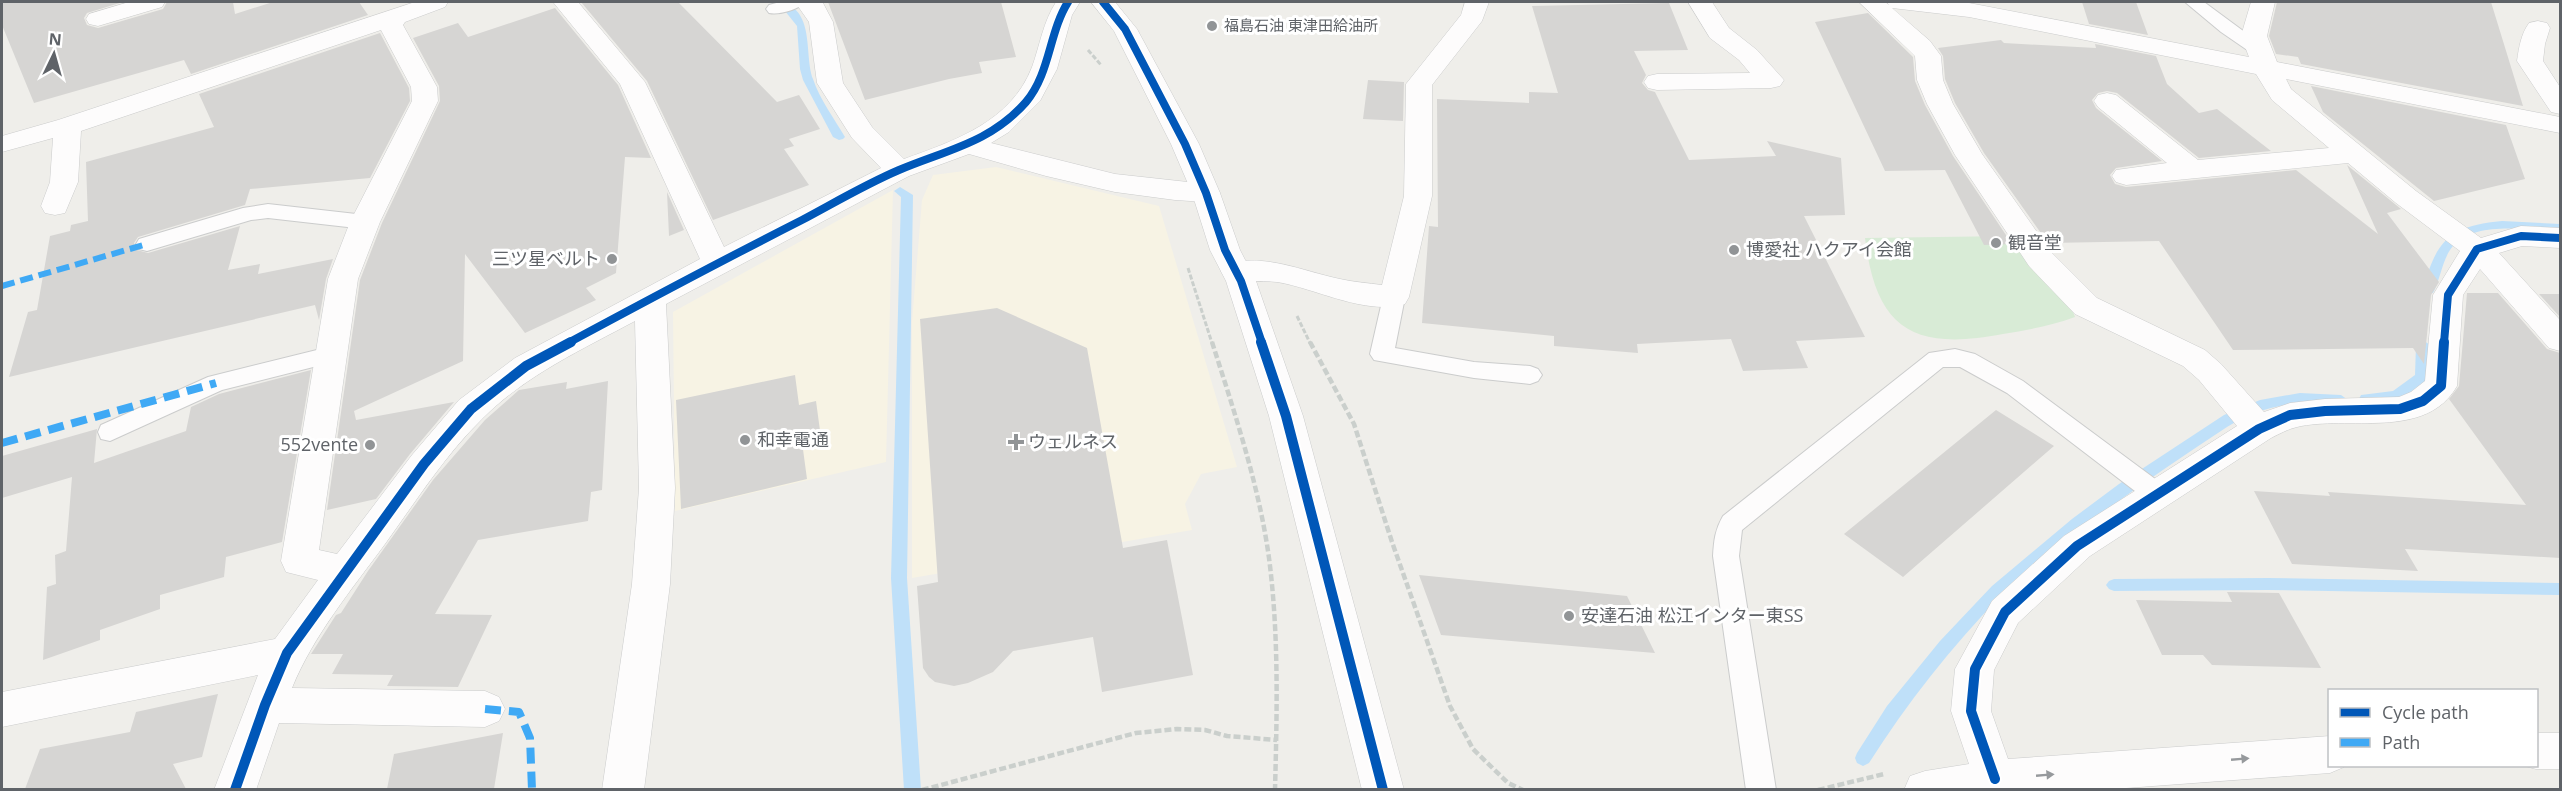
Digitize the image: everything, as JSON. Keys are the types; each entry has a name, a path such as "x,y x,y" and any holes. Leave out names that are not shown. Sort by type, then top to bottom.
{"street":[{"path":"98,19 153,2"},
{"path":"2,144 68,126 390,9 436,2"},
{"path":"565,2 632,82 717,263"},
{"path":"799,2 814,8 821,21 830,83 862,132 898,170"},
{"path":"235,789 265,705 287,653 424,464 471,410 526,366 650,299 898,170 968,145 999,126 1026,102 1044,69 1060,15 1068,2"},
{"path":"1236,271 1277,272 1341,290 1394,297 1418,196 1419,84 1473,16 1477,2"},
{"path":"1657,81 1771,80 1748,56 1719,33 1700,2"},
{"path":"1871,2 1921,46 1928,56 1930,80 1940,104 1969,155 2040,259 2070,292 2086,306 2104,316 2144,332 2194,358 2210,372 2250,418"},
{"path":"1899,2 1969,10 2263,59 2560,126"},
{"path":"2263,2 2254,36 2281,94 2464,240 2560,340"},
{"path":"1109,8 1125,29 1185,144 1206,193 1226,250 1241,281 1286,416 1383,789"},
{"path":"345,571 299,561 343,279 365,222 425,101 424,87 391,25 390,9"},
{"path":"2538,28 2532,44 2530,61 2560,106"},
{"path":"2107,101 2193,170"},
{"path":"55,206 64,182 68,126"},
{"path":"968,145 1092,179 1167,192 1206,193"},
{"path":"2126,176 2354,154"},
{"path":"2464,240 2521,236 2560,238"},
{"path":"1995,779 1971,711 1974,669 2006,612 2143,484 2250,418 2325,411 2400,409 2423,401 2441,386 2448,295 2464,240"},
{"path":"623,789 651,585 657,488 650,299"},
{"path":"2,710 287,653"},
{"path":"265,705 485,709"},
{"path":"2538,751 2560,751"},
{"path":"1910,780 1995,779 2328,754"}],"lane":[{"path":"775,9 799,2"},
{"path":"2194,2 2263,59"},
{"path":"147,244 250,213 268,211 365,222"},
{"path":"1394,297 1382,354 1474,370 1530,375"},
{"path":"110,432 216,383 333,354"},
{"path":"1761,789 1726,556 1726,534 1732,523 1937,359 1955,357 1967,360 2015,387 2143,484"}],"path":[{"path":"1101,66 1074,31 1109,8"},
{"path":"1187,264 1253,482 1269,557 1278,673 1275,789"},
{"path":"1277,272 1314,351 1354,424 1392,542 1450,706 1473,749 1508,783 1523,789"},
{"path":"922,789 1136,734 1178,729 1277,740"},
{"path":"1818,789 1910,780"}],"shaded area":[{"path":"996,167 1159,206 1237,467 1201,474 1185,504 1192,530 912,578 912,322 922,200 933,175"},
{"path":"893,190 886,462 675,511 673,312"}],"green space":[{"path":"2011,236 2071,306 2075,317 2039,327 1972,339 1945,339 1923,335 1905,327 1890,313 1879,294 1870,269 1865,238"}],"building":[{"path":"2,2 123,2 87,13 84,18 87,25 98,28 163,9 167,2 233,2 235,14 273,2 359,2 368,15 191,74 184,60 34,103 2,25"},
{"path":"581,2 678,2 777,102 799,95 820,129 789,139 794,146 784,149 809,185 713,220 647,81"},
{"path":"828,2 1001,2 1016,57 979,62 982,73 865,100"},
{"path":"2082,2 2136,2 2148,35 2089,24"},
{"path":"2277,2 2491,2 2523,106 2301,64 2298,57 2276,54 2269,36"},
{"path":"1669,3 1688,50 1634,51 1646,75 1642,83 1648,90 1655,92 1689,160 1776,156 1767,141 1841,158 1845,215 1804,216 1865,337 1796,341 1808,368 1743,371 1731,339 1637,344 1638,353 1554,346 1554,336 1422,323 1429,226 1438,227 1437,99 1529,103 1529,92 1558,93 1532,6"},
{"path":"555,8 618,85 651,158 625,157 616,273 586,288 596,300 525,333 465,254 463,361 354,411 356,420 454,402 376,499 327,510 360,280 382,223 440,101 439,86 413,38 458,23 468,37"},
{"path":"1868,13 1913,57 1915,81 1925,105 1953,156 2012,244 1984,245 1945,170 1885,171 1815,22"},
{"path":"380,33 409,88 410,101 370,178 250,189 245,205 138,237 134,243 137,250 148,253 240,226 228,270 260,264 258,274 333,259 326,279 319,320 315,305 9,377 28,312 37,310 50,236 70,231 71,225 88,221 86,162 214,127 199,94"},
{"path":"2001,40 2004,43 2096,48 2095,44 2156,56 2167,84 2199,113 2217,109 2271,151 2199,158 2117,93 2107,91 2098,93 2092,100 2096,108 2162,161 2116,168 2110,175 2115,184 2126,187 2296,170 2378,234 2347,165 2401,209 2387,213 2439,282 2431,295 2424,364 2413,348 2233,350 2159,241 2048,243 1984,153 1955,103 1945,79 1943,56 1938,48"},
{"path":"1368,80 1404,82 1403,121 1363,119"},
{"path":"2311,86 2506,125 2525,179 2434,201 2323,112"},
{"path":"667,192 684,230 669,236"},
{"path":"2467,293 2498,293 2547,349 2560,353 2560,558 2405,549 2418,571 2292,564 2254,491 2330,496 2328,492 2526,505 2449,399 2459,386"},
{"path":"2539,294 2560,294 2560,317"},
{"path":"997,308 1087,348 1123,548 1167,540 1193,675 1102,692 1093,637 1013,651 993,672 968,683 954,686 935,682 923,668 917,586 938,582 920,319"},
{"path":"311,370 282,542 226,557 224,577 160,595 160,609 100,630 100,640 43,660 47,587 56,584 55,555 66,551 72,477 2,498 2,456 97,429 94,463 186,431 191,407 219,394"},
{"name":"和幸電通","path":"795,375 799,405 816,401 821,438 802,442 807,479 681,509 676,400"},
{"path":"608,381 602,490 591,492 588,521 478,540 435,614 492,615 458,687 387,686 393,675 332,674 343,654 311,654 336,615 341,613 433,480 485,420 519,390 567,382 566,389"},
{"path":"1996,410 2054,446 1903,577 1844,534"},
{"path":"1419,575 1627,596 1655,653 1441,635"},
{"path":"2227,592 2279,593 2321,668 2212,665 2203,655 2162,655 2136,600 2232,602"},
{"path":"218,694 202,757 173,764 186,789 25,789 40,749 130,732 136,712"},
{"path":"503,733 494,789 387,789 394,754"}],"waterway":[{"path":"774,2 788,9 797,17 802,26 808,80 839,137"},
{"path":"900,191 907,195 899,578 913,790"},
{"path":"2429,290 2442,254 2458,235 2486,226 2560,228"},
{"path":"2366,399 2396,396 2422,377 2423,345"},
{"path":"1863,758 1893,711 1946,646 1997,590 2077,523 2124,488 2229,419 2260,405 2300,398 2341,400"},
{"path":"2114,585 2268,584 2560,589"}],"marked path":[{"path":"2,286 147,244"},
{"path":"2,443 216,383"},
{"path":"485,709 519,712 530,738 532,790"}],"cycle path":[{"path":"235,790 265,705 287,653 424,464 471,409 526,366 717,263 899,170 968,145 999,126 1027,101 1044,69 1060,15 1068,2"},
{"path":"1103,2 1125,29 1185,144 1206,193 1225,250 1241,281 1286,416 1383,790"},
{"path":"1995,779 1971,711 1975,669 2005,612 2077,546 2259,429 2290,415 2325,411 2400,409 2423,401 2441,386 2448,295 2477,249 2521,236 2560,238"}],"place":[{"name":"福島石油 東津田給油所","path":"1212,26"},
{"name":"観音堂","path":"1996,243"},
{"name":"博愛社 ハクアイ会館","path":"1734,250"},
{"name":"三ツ星ベルト","path":"612,259"},
{"name":"和幸電通","path":"745,440"},
{"name":"ウェルネス","path":"1016,442"},
{"name":"552vente","path":"370,445"},
{"name":"安達石油 松江インター東SS","path":"1569,616"}]}
